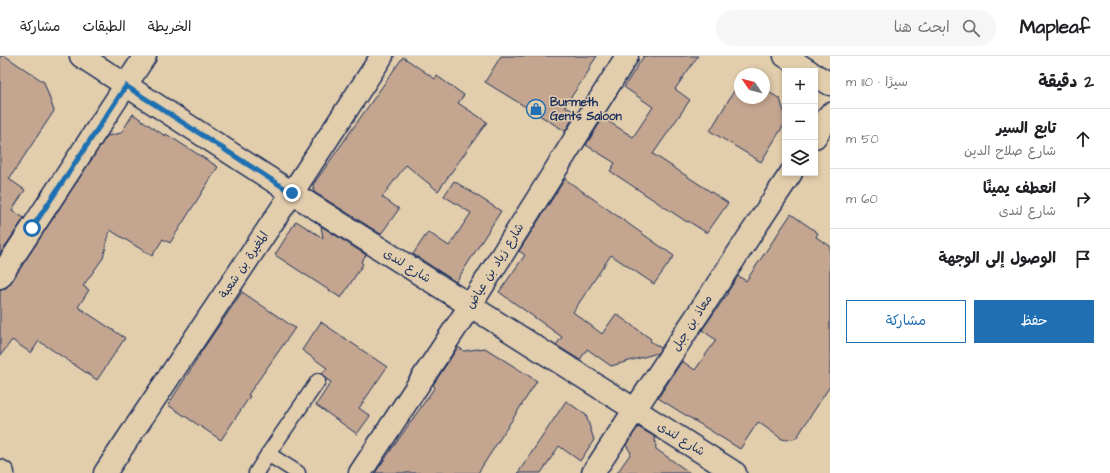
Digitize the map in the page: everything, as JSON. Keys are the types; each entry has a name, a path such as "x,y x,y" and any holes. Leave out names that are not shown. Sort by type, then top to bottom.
{"street":[{"name":"شارع لندى","path":"80,56 292,193 735,473"},
{"path":"0,278 145,56"},
{"name":"المغيرة بن شعبة","path":"104,473 382,56"},
{"name":"شارع زياد بن عياض","path":"360,473 470,306 627,56"},
{"path":"785,56 804,68"},
{"path":"818,77 830,84"},
{"path":"818,132 830,114"},
{"name":"معاذ بن جبل","path":"593,473 789,176"}],"lane":[{"path":"256,473 318,381"},
{"path":"268,454 298,473"}],"building":[{"path":"0,56 5,56 44,82 54,111 9,179 25,190 12,210 24,218 0,254"},
{"path":"501,56 597,56 565,106 576,113 565,131 485,82"},
{"path":"644,56 698,56 675,89 690,100 653,154 728,203 707,233 688,221 687,222 610,171 615,163 586,145 603,118 633,137 653,107 624,87"},
{"path":"403,57 435,79 437,76 464,95 458,103 487,122 438,191 406,165 382,197 399,209 381,234 314,192 313,185"},
{"path":"734,91 734,104 770,104 770,93 780,99 782,105 782,128 761,162 710,131"},
{"path":"133,114 165,136 166,134 218,167 170,243 163,239 152,256 110,230 103,258 83,286 89,290 78,307 125,338 97,380 39,341 31,353 12,340 0,356 0,289 6,288 10,284 107,136 121,133"},
{"path":"565,179 674,256 654,284 611,255 573,312 602,334 616,314 661,348 658,353 611,366 587,349 580,360 556,345 562,337 499,292 525,255 519,251"},
{"path":"454,181 501,211 456,282 413,254 428,232 449,246 471,213 444,196"},
{"path":"791,214 818,233 816,237 830,246 830,386 797,437 787,440 782,439 758,422 740,449 658,398 682,361 695,370 716,340 702,330 738,276 746,281"},
{"path":"296,221 323,238 321,226 366,255 361,262 363,264 341,298 275,255"},
{"path":"242,292 295,328 248,395 250,396 221,440 168,405 199,355"},
{"path":"321,322 387,367 359,408 370,416 357,434 316,405 331,382 322,374 327,368 302,350"},
{"path":"458,347 464,351 485,348 537,381 478,473 375,473 435,387 433,385"},
{"path":"566,401 586,415 594,440 580,461 559,446 541,473 518,473"},
{"path":"638,427 655,437 656,449 690,473 617,473 631,453 626,445"}],"place":[{"name":"Burmeth Gents Saloon","path":"536,109"}],"route":[{"path":"32,228 126,86 292,193"}]}
